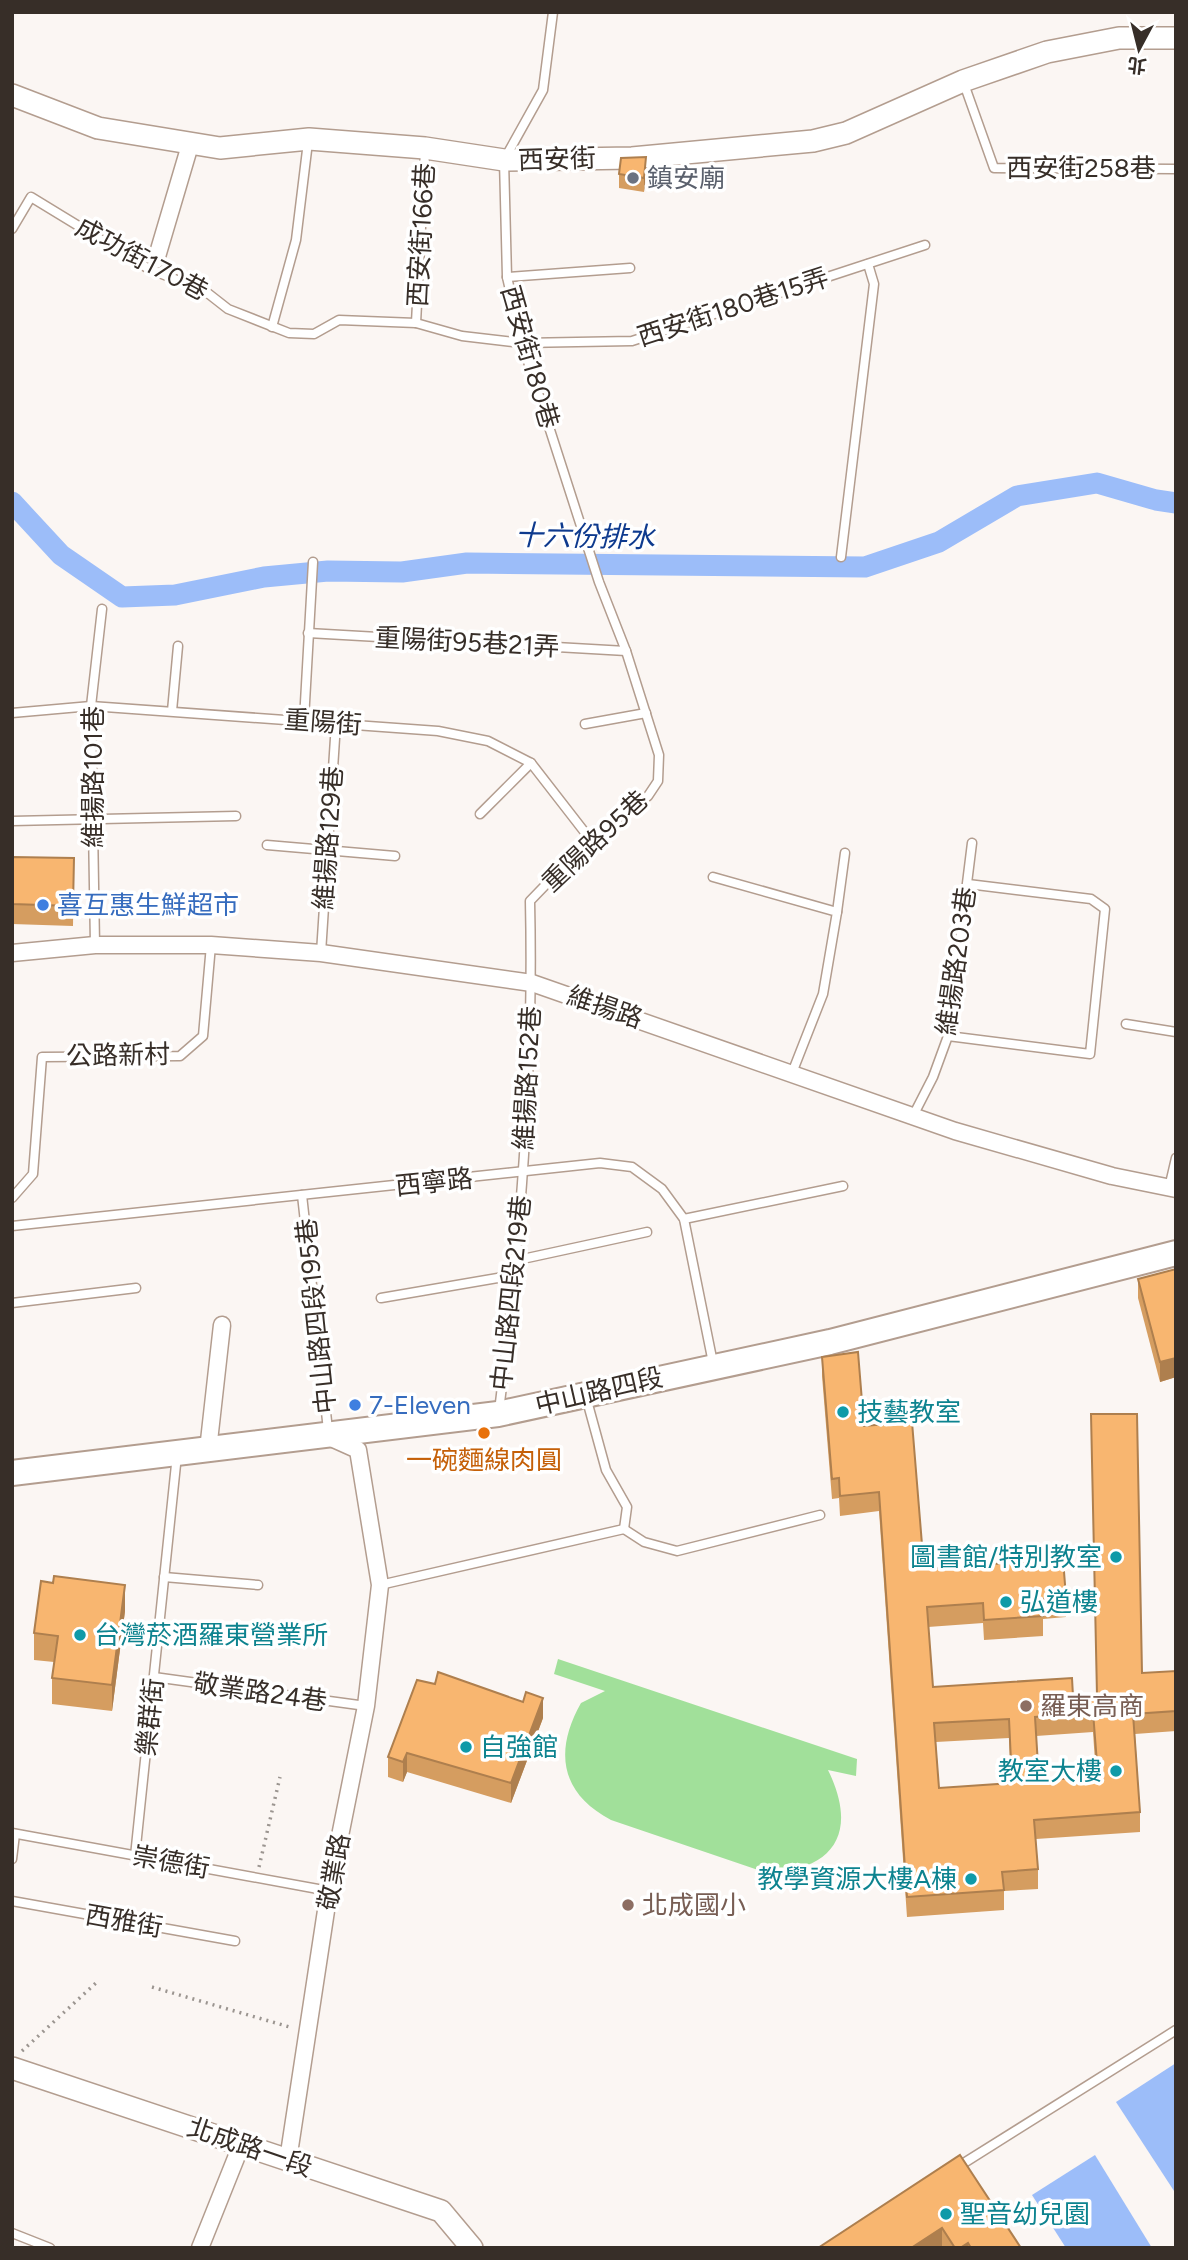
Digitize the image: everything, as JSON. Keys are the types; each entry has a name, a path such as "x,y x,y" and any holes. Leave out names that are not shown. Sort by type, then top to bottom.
{"main road":[{"name":"中山路四段","path":"12,1474 329,1437 498,1414 830,1342 1176,1253"}],"street":[{"name":"西安街","path":"12,95 98,128 220,148 309,139 425,148 504,160 683,155 813,141 846,133 963,82 1047,52 1119,38 1176,38"},
{"path":"156,260 190,145"},
{"name":"維揚路","path":"12,953 95,945 211,945 321,953 532,983 913,1116 1099,1173 1172,1188"},
{"path":"208,1450 222,1325"},
{"name":"敬業路","path":"288,2160 329,1891 366,1706 380,1585 358,1450 329,1437"},
{"name":"北成路一段","path":"12,2068 441,2211 472,2248"},
{"path":"200,2248 242,2143"}],"lane":[{"path":"504,160 543,90 552,12"},
{"name":"西安街258巷","path":"963,82 994,168 1176,169"},
{"path":"272,327 296,240 309,139"},
{"name":"西安街166巷","path":"416,323 425,148"},
{"name":"西安街180巷","path":"504,160 507,277 522,343 598,582"},
{"name":"成功街170巷","path":"12,229 31,197 149,269 205,291 228,309 289,333"},
{"name":"西安街180巷15弄","path":"289,333 314,334 339,320 416,323 462,337 522,343 632,341 925,245"},
{"path":"841,557 874,284 869,264"},
{"path":"507,277 630,268"},
{"path":"303,720 313,562"},
{"name":"重陽路95巷","path":"532,983 530,901 590,839 648,796 658,781 659,755 626,650 598,582"},
{"name":"維揚路101巷","path":"95,945 91,706 102,609"},
{"name":"重陽街95巷21弄","path":"308,633 626,650"},
{"path":"172,711 178,646"},
{"name":"重陽街","path":"12,713 91,706 438,730 488,741 531,763 590,839"},
{"path":"585,724 646,713"},
{"name":"維揚路129巷","path":"321,953 335,723"},
{"path":"480,814 531,763"},
{"path":"12,821 93,817 236,816"},
{"name":"維揚路203巷","path":"913,1116 933,1077 948,1036 972,843"},
{"path":"267,845 395,856"},
{"path":"792,1073 824,995 845,853"},
{"path":"713,877 837,912"},
{"path":"948,1036 1090,1054 1105,909 1091,898 968,884"},
{"name":"公路新村","path":"12,1198 33,1174 42,1057 180,1056 203,1036 211,945"},
{"name":"維揚路152巷","path":"523,1173 532,983"},
{"path":"1126,1024 1176,1032"},
{"path":"1172,1188 1176,1158"},
{"name":"西寧路","path":"12,1226 600,1163 632,1167 662,1189 684,1219 714,1366"},
{"name":"中山路四段219巷","path":"498,1414 517,1261 523,1173"},
{"path":"684,1219 843,1186"},
{"name":"中山路四段195巷","path":"302,1195 329,1437"},
{"path":"517,1261 647,1232"},
{"path":"381,1298 515,1275"},
{"path":"12,1303 136,1288"},
{"path":"585,1395 606,1470 627,1507 624,1529"},
{"name":"樂群街","path":"135,1856 178,1454"},
{"path":"380,1585 624,1529 644,1542 677,1550 820,1515"},
{"path":"164,1577 258,1585"},
{"name":"敬業路24巷","path":"154,1677 366,1706"},
{"path":"12,1859 14,1834"},
{"name":"崇德街","path":"14,1834 329,1891"},
{"name":"西雅街","path":"12,1900 235,1941"},
{"path":"945,2175 1176,2029"},
{"path":"12,2233 50,2248"}],"path":[{"path":"257,1878 280,1777"},
{"path":"12,2060 96,1982"},
{"path":"152,1987 308,2033"}],"green space":[{"path":"558,1659 857,1759 856,1776 828,1770 841,1811 840,1829 835,1843 825,1855 810,1864 767,1873 611,1820 594,1809 572,1784 565,1754 572,1721 581,1703 605,1691 554,1674"}],"water":[{"path":"1176,2063 1176,2194 1116,2102"},
{"path":"1095,2155 1152,2248 1066,2248 1032,2195"}],"building":[{"path":"646,157 644,178 619,174 621,158"},
{"path":"12,857 74,858 73,906 12,904"},
{"path":"1176,1269 1176,1358 1160,1362 1138,1279"},
{"path":"858,1352 864,1426 912,1422 924,1569 1063,1559 1066,1597 1042,1599 1043,1616 984,1620 983,1603 927,1607 933,1687 1072,1678 1073,1696 1097,1695 1091,1414 1137,1414 1142,1673 1176,1671 1176,1711 1133,1714 1140,1812 1034,1820 1038,1869 1002,1872 1004,1890 907,1897 879,1492 840,1496 839,1478 832,1479 822,1357","holes":["1093,1712 1098,1776 1039,1781 1035,1717","1009,1719 1012,1783 939,1788 934,1723"]},
{"name":"台灣菸酒羅東營業所","path":"54,1576 125,1585 112,1685 52,1678 58,1636 34,1633 41,1581 53,1583"},
{"name":"自強館","path":"438,1672 523,1702 526,1692 543,1698 511,1783 407,1753 403,1762 388,1757 417,1680 435,1684"},
{"path":"960,2155 1021,2248 971,2248 968,2243 955,2248 942,2228 911,2248 818,2248"}],"waterway":[{"name":"十六份排水","path":"12,502 61,555 122,597 175,595 264,577 328,571 402,572 467,563 865,567 939,542 1017,496 1097,483 1176,503"}],"place":[{"name":"鎮安廟","path":"633,178"},
{"name":"喜互惠生鮮超市","path":"43,905"},
{"name":"7-Eleven","path":"355,1405"},
{"name":"技藝教室","path":"843,1412"},
{"name":"一碗麵線肉圓","path":"484,1433"},
{"name":"圖書館/特別教室","path":"1116,1557"},
{"name":"弘道樓","path":"1006,1602"},
{"name":"台灣菸酒羅東營業所","path":"80,1635"},
{"name":"羅東高商","path":"1026,1706"},
{"name":"自強館","path":"466,1747"},
{"name":"教室大樓","path":"1116,1771"},
{"name":"教學資源大樓A棟","path":"971,1879"},
{"name":"北成國小","path":"628,1905"},
{"name":"聖音幼兒園","path":"946,2214"}]}
